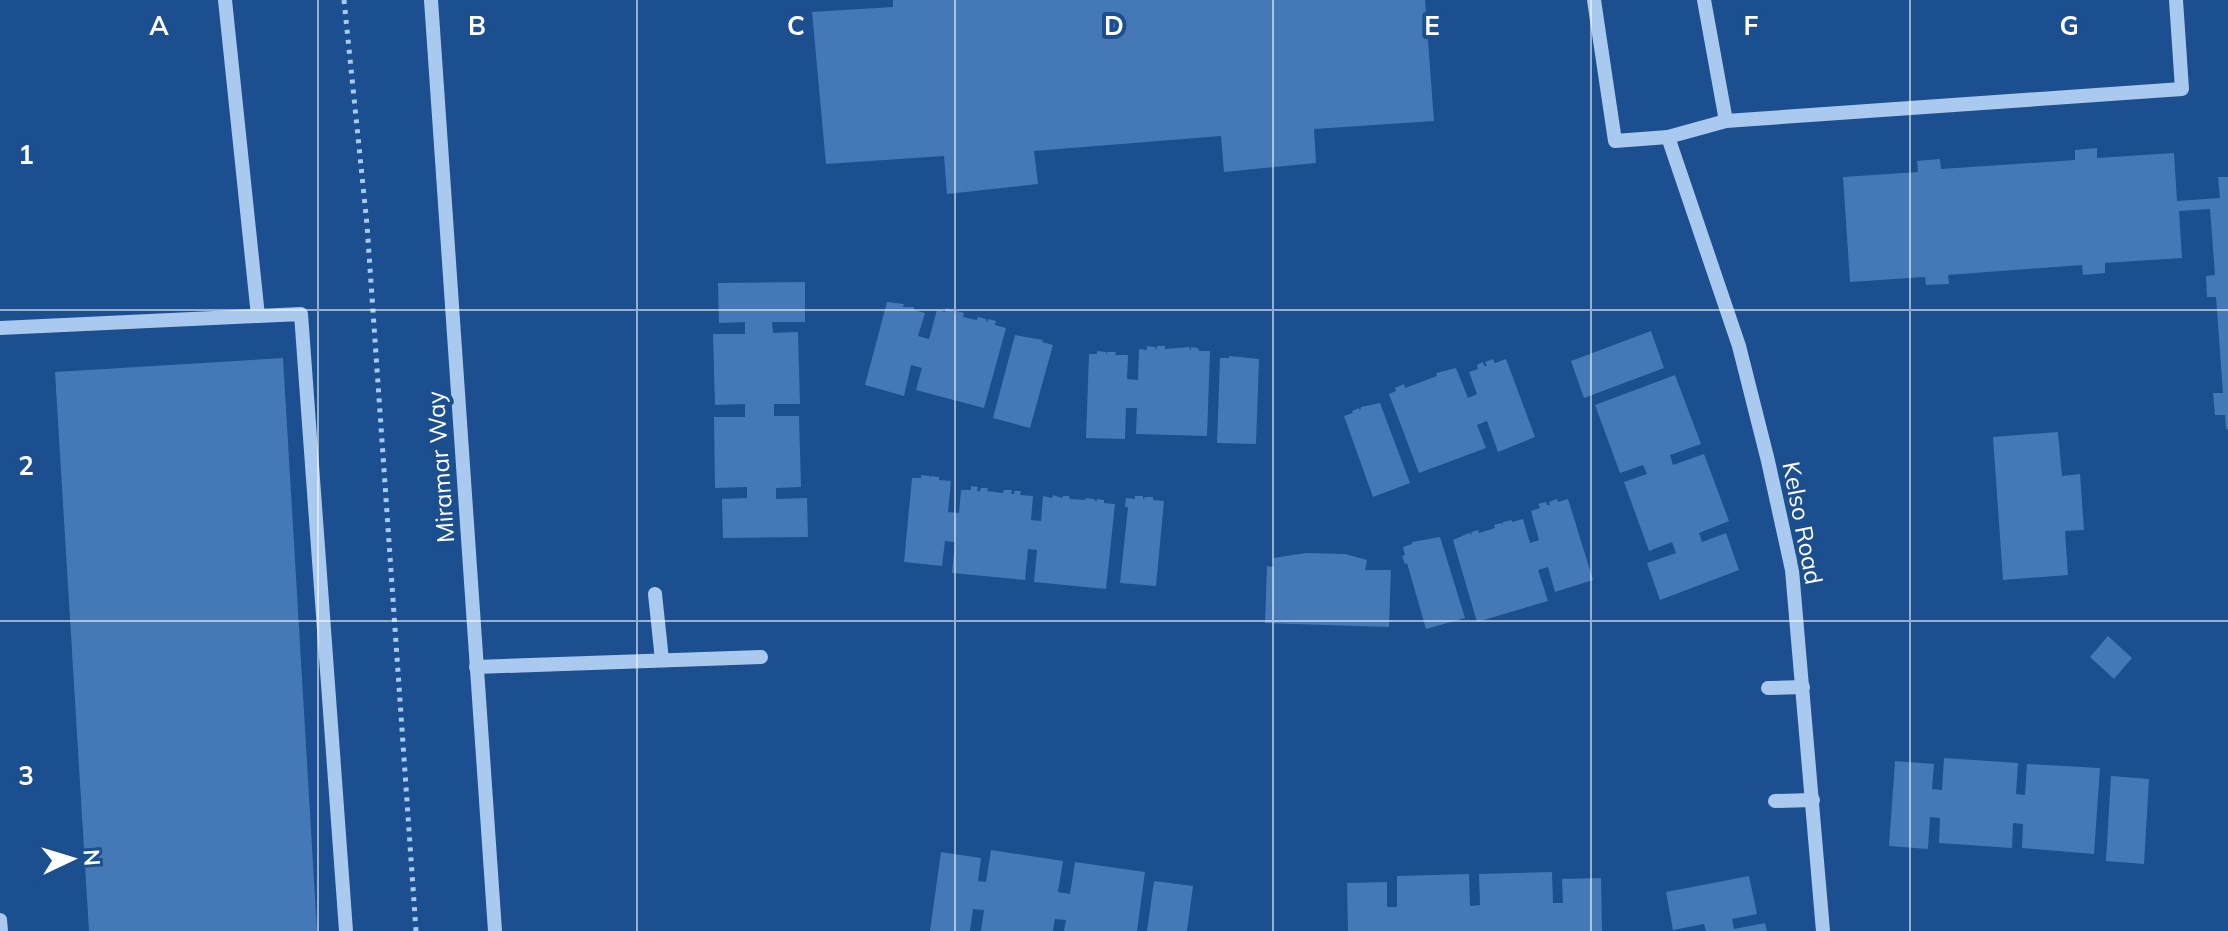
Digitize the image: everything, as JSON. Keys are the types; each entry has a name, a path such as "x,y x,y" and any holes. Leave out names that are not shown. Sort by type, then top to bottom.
{"street":[{"path":"225,0 258,316"},
{"name":"Miramar Way","path":"431,0 495,931"},
{"path":"1594,0 1615,141 1668,137 1726,121 2182,89 2176,0"},
{"path":"1704,0 1726,121"},
{"name":"Kelso Road","path":"1668,137 1739,346 1792,570 1823,931"},
{"path":"0,328 301,314 346,931"},
{"path":"655,594 662,660"},
{"path":"476,667 761,657"},
{"path":"1768,688 1803,687"},
{"path":"1775,801 1813,800"},
{"path":"0,920 1,931"}],"path":[{"path":"344,0 367,225 416,931"}],"building":[{"path":"893,0 1425,0 1434,121 1314,129 1316,163 1224,172 1221,136 1034,151 1038,184 947,194 944,156 826,164 812,12 893,7"},
{"path":"2097,148 2097,158 2174,153 2177,201 2220,198 2218,177 2228,177 2228,429 2225,415 2215,415 2213,393 2223,393 2216,297 2207,297 2206,276 2215,275 2210,209 2179,211 2182,258 2105,263 2105,273 2083,275 2082,265 1948,275 1949,284 1926,285 1925,277 1850,282 1843,177 1918,172 1917,161 1940,159 1941,169 2075,160 2075,150"},
{"path":"805,282 805,322 772,322 773,333 798,332 800,404 774,404 774,416 799,416 801,487 776,488 776,499 807,498 808,537 723,538 722,499 747,498 747,487 715,488 714,417 745,417 745,404 715,405 713,334 745,334 745,322 719,323 718,283"},
{"path":"887,302 904,304 903,307 914,307 914,310 925,313 918,336 929,339 937,310 945,312 946,308 954,310 955,315 956,311 964,313 963,317 986,319 987,323 988,319 996,321 995,325 1006,328 984,408 916,390 922,368 911,365 904,396 865,385"},
{"path":"1651,331 1664,368 1584,398 1571,361"},
{"path":"1015,335 1053,345 1030,428 993,418"},
{"path":"1147,346 1157,350 1157,346 1165,346 1165,349 1189,347 1191,351 1191,347 1210,351 1207,436 1136,434 1137,408 1126,408 1125,439 1086,438 1089,354 1097,354 1097,351 1106,352 1107,355 1107,352 1116,352 1115,355 1128,355 1127,379 1138,380 1139,349 1147,350"},
{"path":"283,358 317,931 89,931 55,372"},
{"path":"1220,358 1259,359 1256,444 1217,443"},
{"path":"1493,359 1495,363 1506,359 1535,437 1498,452 1487,421 1477,425 1486,448 1419,473 1389,394 1404,384 1405,388 1437,376 1436,373 1456,368 1468,398 1477,394 1469,372 1478,369 1477,365 1483,362 1487,366 1485,362"},
{"path":"1675,375 1701,444 1670,455 1673,465 1704,454 1729,521 1699,533 1702,542 1726,533 1739,570 1660,600 1647,563 1676,553 1672,542 1649,551 1624,482 1647,474 1643,465 1620,473 1595,405"},
{"path":"1380,403 1410,483 1373,497 1344,416 1359,408 1360,411 1361,407"},
{"path":"2058,432 2062,476 2080,474 2084,530 2065,531 2068,575 2003,580 1993,437"},
{"path":"921,475 951,481 948,512 959,513 961,490 971,490 971,486 978,487 977,491 981,488 1003,493 1004,490 1012,490 1011,494 1021,491 1020,495 1033,496 1031,520 1041,521 1043,496 1069,496 1070,499 1094,499 1096,502 1097,499 1115,504 1106,589 1034,582 1037,550 1028,549 1025,580 952,573 955,542 945,541 942,566 904,562 912,478 921,478"},
{"path":"1135,496 1143,496 1143,500 1153,497 1153,500 1164,501 1156,586 1120,583 1128,507 1125,507 1126,498 1135,499"},
{"path":"1557,499 1558,502 1568,499 1593,580 1555,592 1548,567 1538,570 1548,601 1477,622 1453,540 1469,533 1472,535 1471,532 1478,530 1479,533 1495,528 1494,525 1502,525 1503,522 1523,519 1530,543 1539,540 1531,511 1540,508 1538,504 1546,502 1550,505 1549,502"},
{"path":"1440,537 1465,618 1426,629 1407,563 1402,556 1405,555 1403,547 1412,542"},
{"path":"1306,553 1345,554 1367,560 1365,570 1391,570 1389,627 1265,623 1267,566 1274,567 1273,558"},
{"path":"2108,636 2132,658 2114,679 2090,657"},
{"path":"1944,758 2018,763 2016,794 2025,795 2027,764 2100,768 2094,854 2022,848 2023,824 2013,823 2012,848 1939,843 1940,818 1930,817 1928,849 1889,846 1895,761 1934,764 1932,789 1942,790"},
{"path":"2111,776 2149,779 2144,864 2106,861"},
{"path":"991,850 1063,861 1058,892 1070,894 1075,862 1145,872 1137,931 1064,931 1066,920 1055,919 1053,931 981,931 984,910 973,909 970,931 930,931 941,852 981,858 978,881 986,882"},
{"path":"1552,872 1553,903 1563,903 1562,879 1601,878 1602,931 1348,931 1347,883 1387,882 1387,907 1397,907 1397,876 1469,874 1470,906 1480,905 1479,874"},
{"path":"1749,876 1757,914 1732,919 1734,929 1765,923 1767,931 1706,931 1704,924 1673,930 1666,892"},
{"path":"1154,881 1193,886 1187,931 1147,931"}]}
